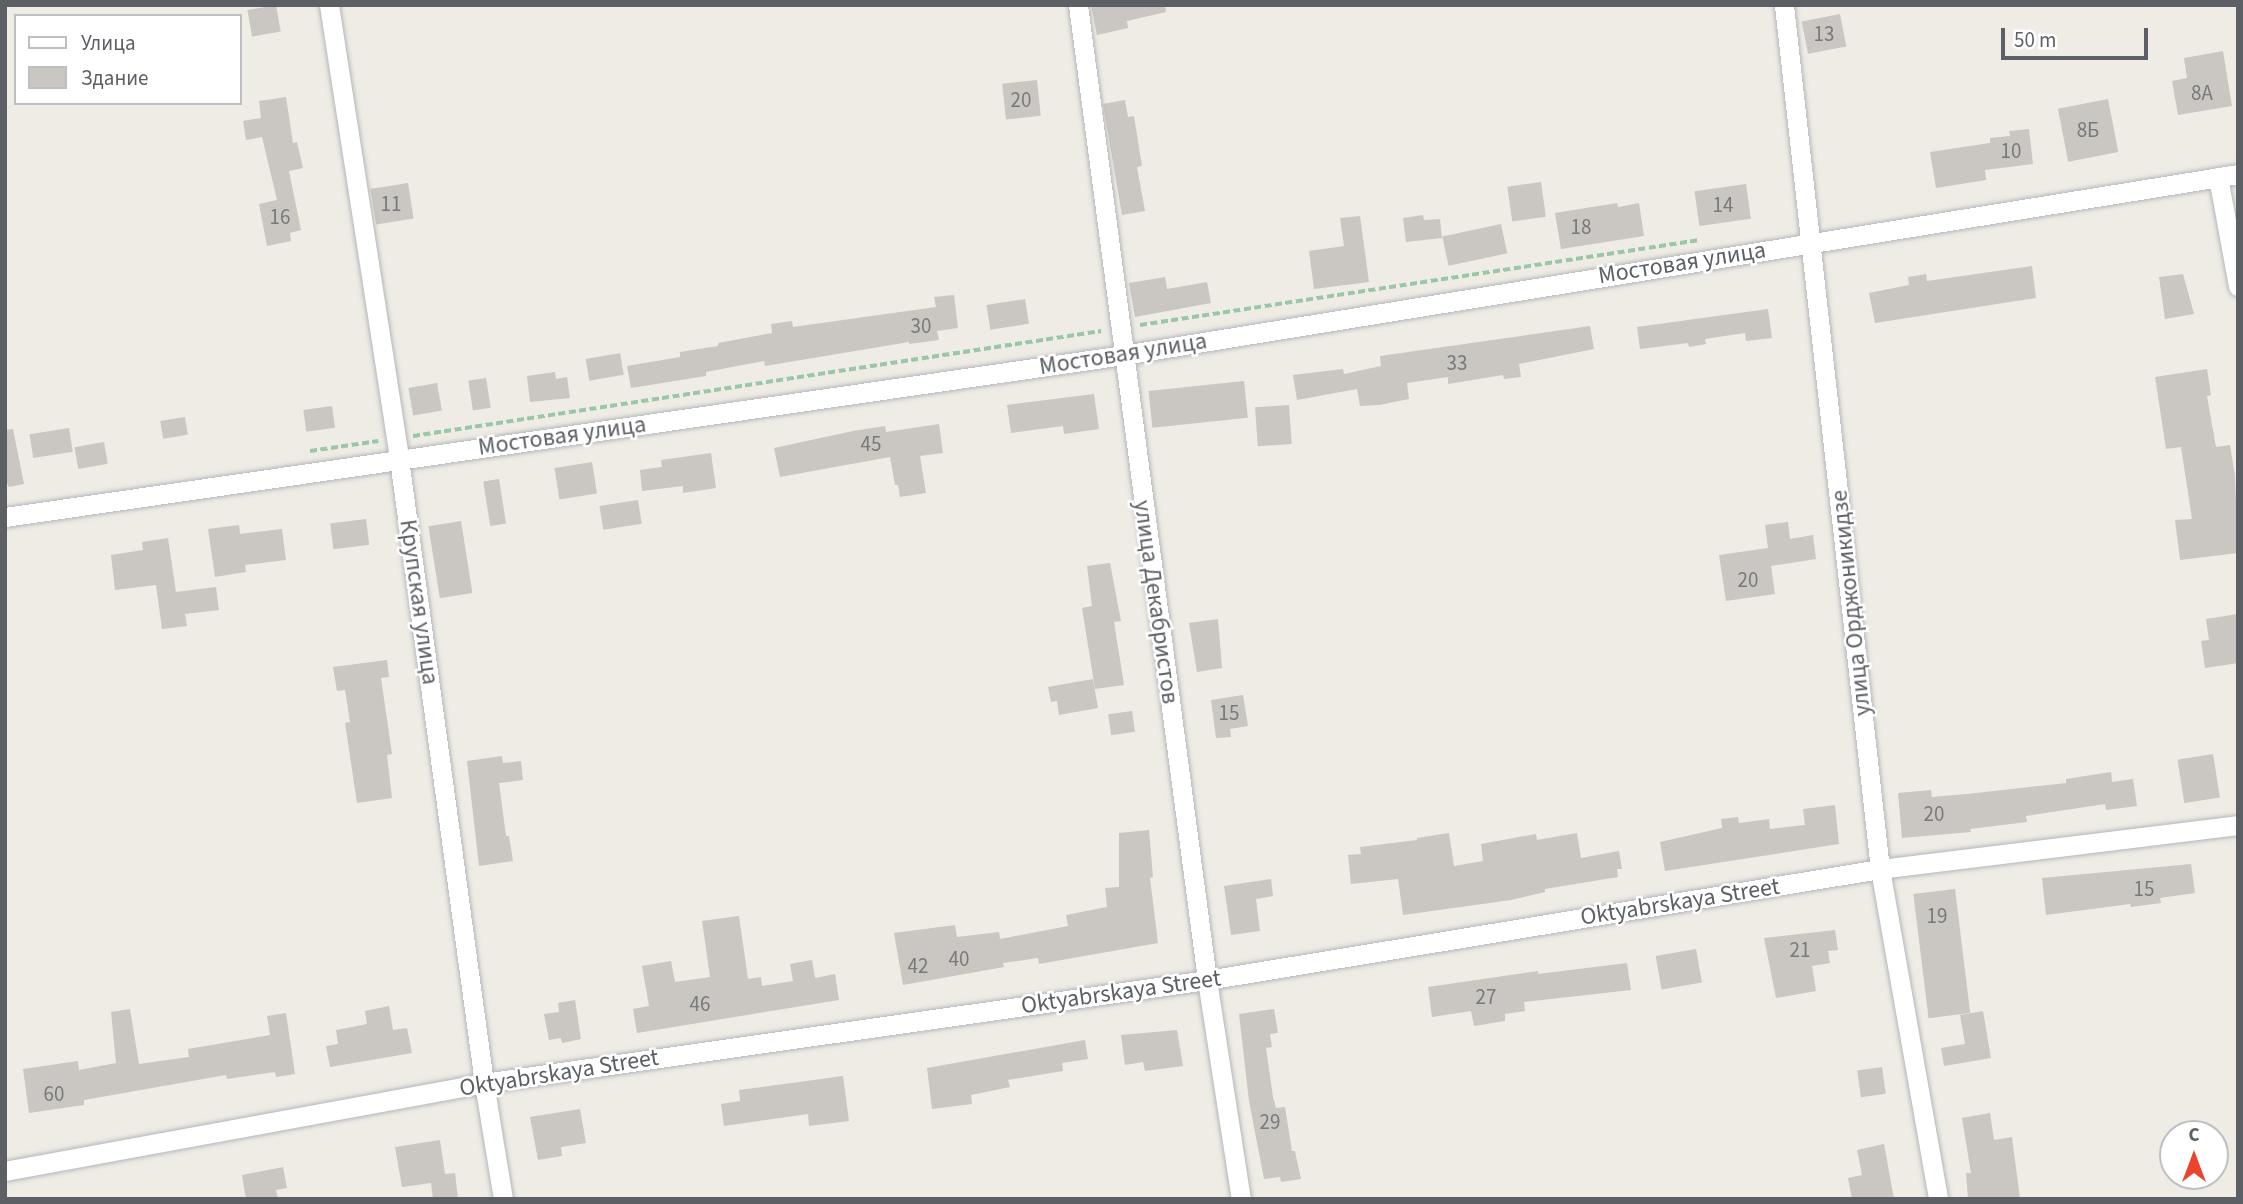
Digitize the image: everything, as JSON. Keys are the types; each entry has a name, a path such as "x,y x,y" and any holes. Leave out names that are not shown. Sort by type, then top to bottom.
{"street":[{"name":"Крупская улица","path":"329,5 400,459 484,1083 503,1199"},
{"name":"улица Декабристов","path":"1078,5 1207,980 1241,1199"},
{"name":"улица Орджоникидзе","path":"1784,5 1880,869 1938,1199"},
{"name":"Мостовая улица","path":"5,517 1124,355 1811,241 2238,174"},
{"path":"2218,177 2238,286"},
{"name":"Oktyabrskaya Street","path":"5,1171 484,1083 1207,980 1880,869 2238,825"}],"building":[{"path":"276,5 281,32 252,37 247,10"},
{"path":"1091,5 1165,5 1166,12 1127,21 1128,28 1097,35"},
{"path":"1840,14 1846,46 1808,54 1802,21"},
{"path":"2223,51 2232,106 2178,115 2172,81 2187,78 2184,58"},
{"path":"1037,80 1041,116 1006,119 1002,84"},
{"path":"286,97 293,143 297,142 303,168 289,171 301,230 290,233 291,241 267,246 259,204 277,200 262,137 246,140 243,121 261,118 259,101"},
{"path":"2108,99 2118,152 2068,162 2058,109"},
{"path":"1125,100 1128,117 1134,116 1142,166 1137,167 1145,211 1122,215 1103,104"},
{"path":"2029,129 2033,164 1985,170 1986,180 1936,188 1930,152 1990,143 1990,138 2010,136 2009,131"},
{"path":"1541,182 1546,217 1512,221 1507,187"},
{"path":"408,183 414,219 376,225 370,189"},
{"path":"1746,184 1751,219 1699,226 1695,191"},
{"path":"1617,203 1618,207 1639,203 1644,236 1561,249 1555,213"},
{"path":"1423,215 1424,220 1440,219 1442,238 1406,242 1403,218"},
{"path":"1360,216 1369,282 1314,289 1309,251 1344,246 1340,218"},
{"path":"1501,224 1507,253 1449,266 1442,236"},
{"path":"2032,266 2036,298 1875,323 1869,293 1909,285 1908,277 1926,274 1927,281"},
{"path":"2183,274 2194,314 2165,319 2159,277"},
{"path":"1165,277 1167,289 1207,282 1211,303 1135,317 1129,283"},
{"path":"954,295 958,328 937,331 939,340 909,342 765,366 764,361 706,372 706,376 631,388 627,366 680,357 680,352 772,333 771,324 792,321 793,327 936,307 934,297"},
{"path":"1025,299 1029,324 990,330 986,305"},
{"path":"1768,309 1772,338 1746,341 1745,333 1705,339 1706,344 1689,347 1688,343 1640,349 1637,327"},
{"path":"1590,326 1594,349 1519,364 1521,377 1504,379 1503,375 1448,384 1448,377 1407,383 1409,399 1379,405 1360,406 1357,389 1297,400 1293,375 1343,369 1344,374 1381,366 1380,356"},
{"path":"620,353 624,375 589,381 586,359"},
{"path":"2207,369 2211,395 2207,396 2216,447 2230,445 2235,476 2238,553 2180,560 2175,520 2192,519 2181,447 2166,449 2155,377"},
{"path":"555,372 556,379 567,377 570,398 530,402 527,376"},
{"path":"486,378 491,408 473,410 468,381"},
{"path":"1244,381 1248,418 1152,428 1149,391"},
{"path":"437,383 442,411 413,416 408,388"},
{"path":"1094,394 1099,429 1064,434 1063,426 1011,433 1007,405"},
{"path":"1289,405 1292,444 1258,446 1255,407"},
{"path":"332,406 335,428 306,432 303,410"},
{"path":"185,417 188,435 163,439 160,421"},
{"path":"939,424 943,453 920,456 926,493 900,497 890,457 780,477 774,448 885,426 886,432"},
{"path":"69,428 73,452 33,458 29,434"},
{"path":"13,429 24,484 9,487 5,480 5,430"},
{"path":"104,442 108,464 78,469 74,447"},
{"path":"711,453 716,488 683,493 683,486 642,491 640,470 662,467 661,460"},
{"path":"592,462 597,494 559,500 554,468"},
{"path":"499,479 506,523 490,526 483,482"},
{"path":"638,500 642,524 603,530 599,506"},
{"path":"366,519 369,545 333,549 330,523"},
{"path":"461,521 472,593 440,598 428,526"},
{"path":"1788,522 1790,539 1813,535 1816,559 1771,566 1775,594 1726,601 1719,555 1768,548 1765,525"},
{"path":"239,525 240,534 282,529 286,560 245,565 246,572 215,577 208,529"},
{"path":"168,538 176,592 216,587 219,610 185,614 187,626 162,629 156,585 115,590 111,555 143,550 142,542"},
{"path":"1110,563 1121,621 1114,622 1124,685 1095,689 1082,608 1092,606 1087,566"},
{"path":"2238,614 2238,663 2205,668 2201,641 2209,640 2206,619"},
{"path":"1218,619 1222,668 1197,672 1189,623"},
{"path":"387,660 389,677 381,678 392,754 387,755 392,798 357,803 345,723 350,722 345,690 337,691 333,667"},
{"path":"1093,679 1098,708 1059,715 1057,701 1051,702 1048,687"},
{"path":"1243,695 1248,726 1230,729 1231,737 1216,738 1211,700"},
{"path":"1132,711 1135,732 1111,735 1108,714"},
{"path":"2213,754 2220,797 2184,803 2177,760"},
{"path":"502,756 503,763 521,761 523,780 499,783 506,836 509,836 513,861 479,866 467,761"},
{"path":"2111,772 2112,782 2133,779 2137,806 2106,810 2105,804 2026,816 2027,822 1970,829 1971,832 1902,838 1898,793 1931,790 1932,797 1967,794 2066,783 2066,779"},
{"path":"1835,805 1839,844 1665,871 1660,842 1722,828 1721,819 1738,817 1739,823 1769,819 1770,829 1805,825 1803,809"},
{"path":"1149,830 1153,877 1150,878 1158,943 1039,964 1038,958 1003,963 1004,967 903,985 894,933 955,925 957,937 999,932 1000,939 1068,926 1066,915 1107,907 1105,888 1119,887 1119,833"},
{"path":"1449,833 1454,866 1483,861 1481,844 1536,834 1537,840 1577,833 1581,858 1619,851 1622,869 1617,869 1618,877 1545,889 1545,892 1511,900 1403,915 1398,879 1351,884 1348,855 1361,854 1360,847"},
{"path":"2191,864 2195,893 2160,898 2161,903 2131,907 2130,904 2046,915 2042,878"},
{"path":"1271,879 1273,896 1256,899 1260,931 1231,935 1224,886"},
{"path":"1955,889 1970,1013 1929,1018 1913,894"},
{"path":"739,916 748,979 761,977 762,986 793,981 790,964 812,960 815,978 835,974 839,1000 637,1033 633,1009 649,1006 642,966 671,961 675,982 710,977 702,921"},
{"path":"1835,930 1838,950 1828,951 1830,963 1812,966 1816,991 1776,998 1764,938"},
{"path":"1696,949 1702,982 1662,990 1656,956"},
{"path":"1627,963 1631,990 1524,1002 1525,1011 1505,1014 1505,1021 1474,1026 1471,1011 1432,1017 1428,987 1538,971 1538,974"},
{"path":"575,1000 581,1039 562,1043 561,1038 549,1040 544,1014 559,1012 558,1003"},
{"path":"389,1006 393,1030 407,1028 412,1053 330,1067 326,1046 338,1044 336,1030 367,1024 365,1011"},
{"path":"130,1009 139,1064 189,1057 188,1049 270,1035 267,1016 286,1013 295,1074 276,1077 275,1072 227,1079 226,1075 84,1100 84,1105 29,1113 23,1069 78,1061 79,1070 116,1063 111,1012"},
{"path":"1274,1009 1278,1033 1270,1034 1272,1047 1266,1048 1273,1097 1276,1108 1285,1107 1292,1151 1295,1151 1301,1179 1281,1182 1280,1177 1264,1179 1249,1101 1239,1014"},
{"path":"1983,1011 1991,1058 1944,1066 1941,1048 1965,1044 1960,1015"},
{"path":"1177,1030 1183,1066 1145,1071 1143,1062 1125,1065 1121,1035"},
{"path":"1085,1040 1088,1059 1062,1063 1063,1071 1008,1080 1010,1087 971,1095 972,1104 932,1109 927,1068"},
{"path":"1882,1067 1886,1094 1861,1097 1857,1070"},
{"path":"843,1076 849,1121 809,1126 808,1114 724,1126 721,1104 740,1101 739,1090"},
{"path":"580,1109 586,1143 561,1147 562,1156 538,1160 530,1117"},
{"path":"1990,1113 1994,1140 2012,1137 2020,1199 1968,1199 1966,1173 1971,1173 1962,1118"},
{"path":"440,1140 445,1174 455,1173 458,1199 433,1199 431,1183 402,1187 395,1147"},
{"path":"1884,1144 1894,1199 1852,1199 1848,1178 1862,1175 1857,1150"},
{"path":"283,1167 287,1188 276,1190 278,1199 246,1199 242,1175"}]}
